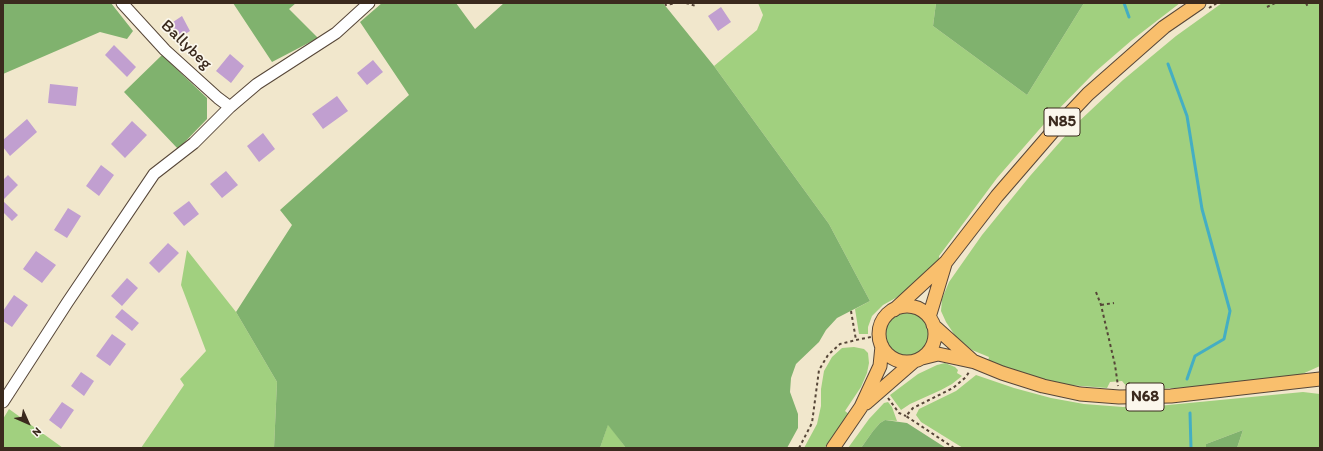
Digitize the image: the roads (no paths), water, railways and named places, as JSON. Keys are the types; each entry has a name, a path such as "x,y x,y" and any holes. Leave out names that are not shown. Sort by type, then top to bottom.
{"main road":[{"name":"N85","path":"833,448 861,407 880,366 880,328 888,314 946,262 997,196 1054,130 1088,94 1164,27 1202,7"},
{"name":"N85","path":"861,407 929,352 934,343 935,334 931,321 946,262"},
{"path":"894,310 903,307 913,307 921,310 931,321"},
{"name":"N68","path":"931,321 974,362"},
{"path":"881,340 887,353 895,359 904,362 918,360"},
{"name":"N68","path":"918,360 938,354 974,362 1043,386 1080,394 1119,397 1172,396 1320,379"}],"street":[{"name":"Ballybeg","path":"122,3 165,50 230,107"},
{"path":"3,402 67,303 154,174 194,143 230,107 257,84 336,33 369,3"}],"waterway":[{"path":"1124,3 1129,17"},
{"path":"1168,64 1187,116 1202,209 1230,311 1224,339 1195,356 1187,379"},
{"path":"1190,413 1191,448"}]}
